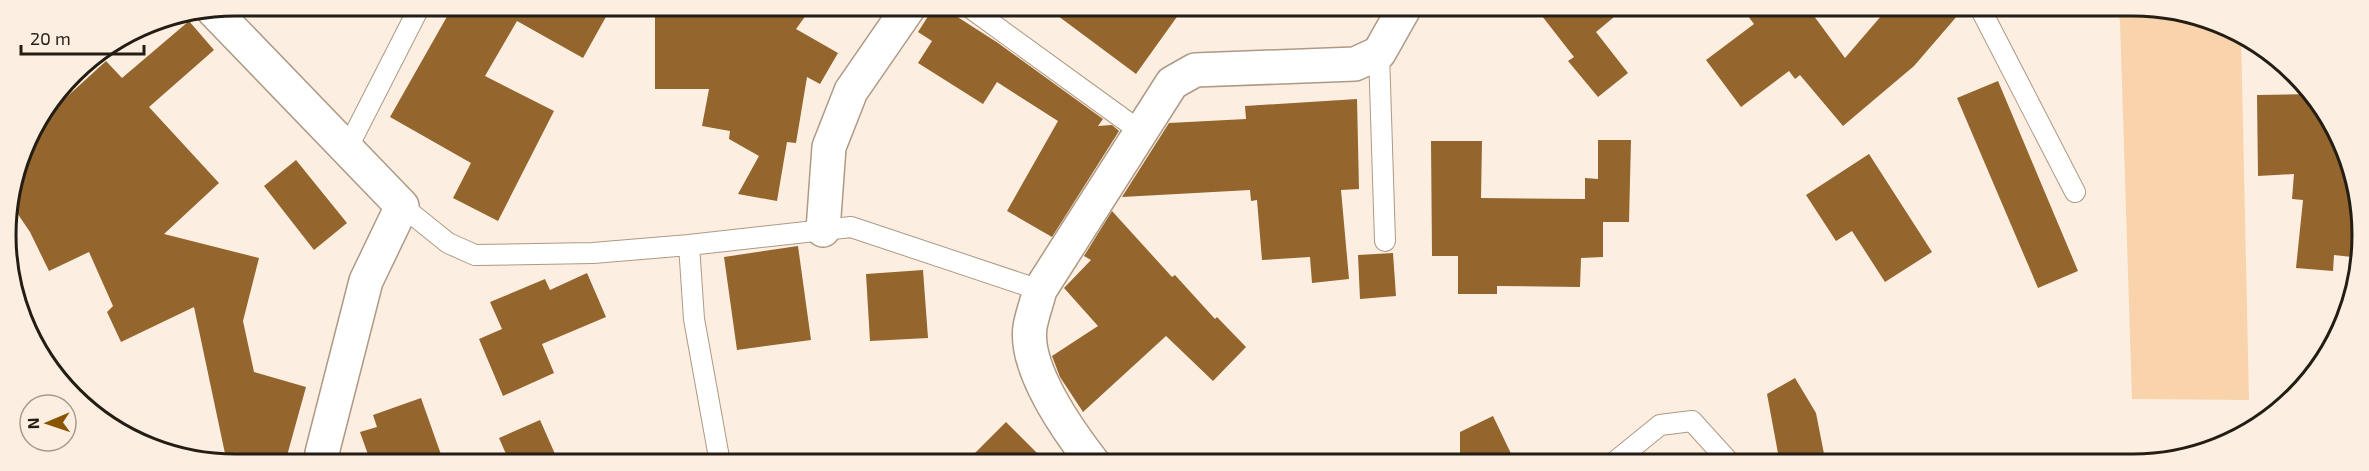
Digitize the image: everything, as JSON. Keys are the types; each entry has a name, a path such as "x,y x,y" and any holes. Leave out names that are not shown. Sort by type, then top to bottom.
{"street":[{"path":"823,230 830,147 833,138 851,90 903,16"},
{"path":"1086,454 1074,438 1046,389 1034,359 1030,328 1040,290 1172,83 1195,70 1355,64 1379,53 1400,16"},
{"path":"220,17 402,206 366,281 322,454"}],"lane":[{"path":"347,149 415,16"},
{"path":"981,16 1140,131"},
{"path":"1984,16 2075,192"},
{"path":"1379,53 1385,241"},
{"path":"402,206 448,243 474,255 593,253 851,227 1040,290"},
{"path":"689,245 694,319 718,454"},
{"path":"1624,454 1660,425 1692,421 1722,454"}],"shaded area":[{"path":"2118,16 2162,18 2204,28 2241,45 2249,400 2132,399"}],"building":[{"path":"447,16 606,16 583,58 517,21 485,76 554,111 498,221 453,198 471,163 390,117"},
{"path":"655,16 805,16 796,29 838,53 820,84 807,77 796,143 787,142 777,201 738,194 759,156 729,139 730,131 702,126 709,89 655,89"},
{"path":"928,16 956,16 998,43 1103,119 1098,126 1112,125 1119,131 1052,237 1007,211 1058,121 997,82 983,104 918,63 932,41 918,32"},
{"path":"1058,16 1178,16 1136,74"},
{"path":"1542,16 1615,16 1596,32 1628,73 1598,97 1568,61 1574,57"},
{"path":"1748,16 1814,16 1845,58 1881,16 1957,16 1914,66 1843,126 1800,75 1795,79 1789,71 1741,107 1706,60 1754,24"},
{"path":"188,22 214,50 149,107 219,183 164,234 259,258 243,321 254,372 306,387 287,454 225,454 194,307 121,342 107,312 113,306 89,252 49,271 30,232 18,214 24,179 33,152 62,102 106,61 122,78"},
{"path":"1998,81 2078,271 2038,288 1957,98"},
{"path":"2301,94 2316,114 2336,152 2351,207 2352,250 2352,257 2334,255 2333,271 2296,268 2303,200 2292,199 2294,174 2258,176 2257,95"},
{"path":"1357,99 1359,189 1341,190 1349,279 1312,283 1310,257 1262,260 1257,200 1251,201 1250,190 1122,197 1169,123 1246,119 1245,106"},
{"path":"1598,140 1631,140 1629,222 1603,222 1603,257 1581,258 1580,287 1497,286 1497,294 1458,294 1458,256 1432,256 1431,141 1482,141 1481,198 1585,199 1585,178 1598,179"},
{"path":"1869,154 1932,252 1885,282 1852,231 1836,241 1806,195"},
{"path":"296,160 347,223 314,250 264,186"},
{"path":"1112,211 1172,277 1175,275 1215,319 1217,317 1246,347 1213,381 1166,336 1083,412 1060,377 1052,356 1098,326 1064,288 1091,260 1084,256"},
{"path":"798,246 811,340 737,350 724,257"},
{"path":"1393,253 1396,296 1360,299 1358,255"},
{"path":"923,270 928,338 870,341 866,274"},
{"path":"587,273 606,317 542,344 554,373 503,396 479,339 502,329 490,302 545,279 550,290"},
{"path":"1795,378 1816,413 1824,454 1778,454 1767,394"},
{"path":"421,398 441,454 368,454 360,432 377,427 373,415"},
{"path":"1493,416 1511,454 1460,454 1460,432"},
{"path":"540,420 555,454 506,454 499,438"},
{"path":"1006,422 1038,454 974,454"}]}
